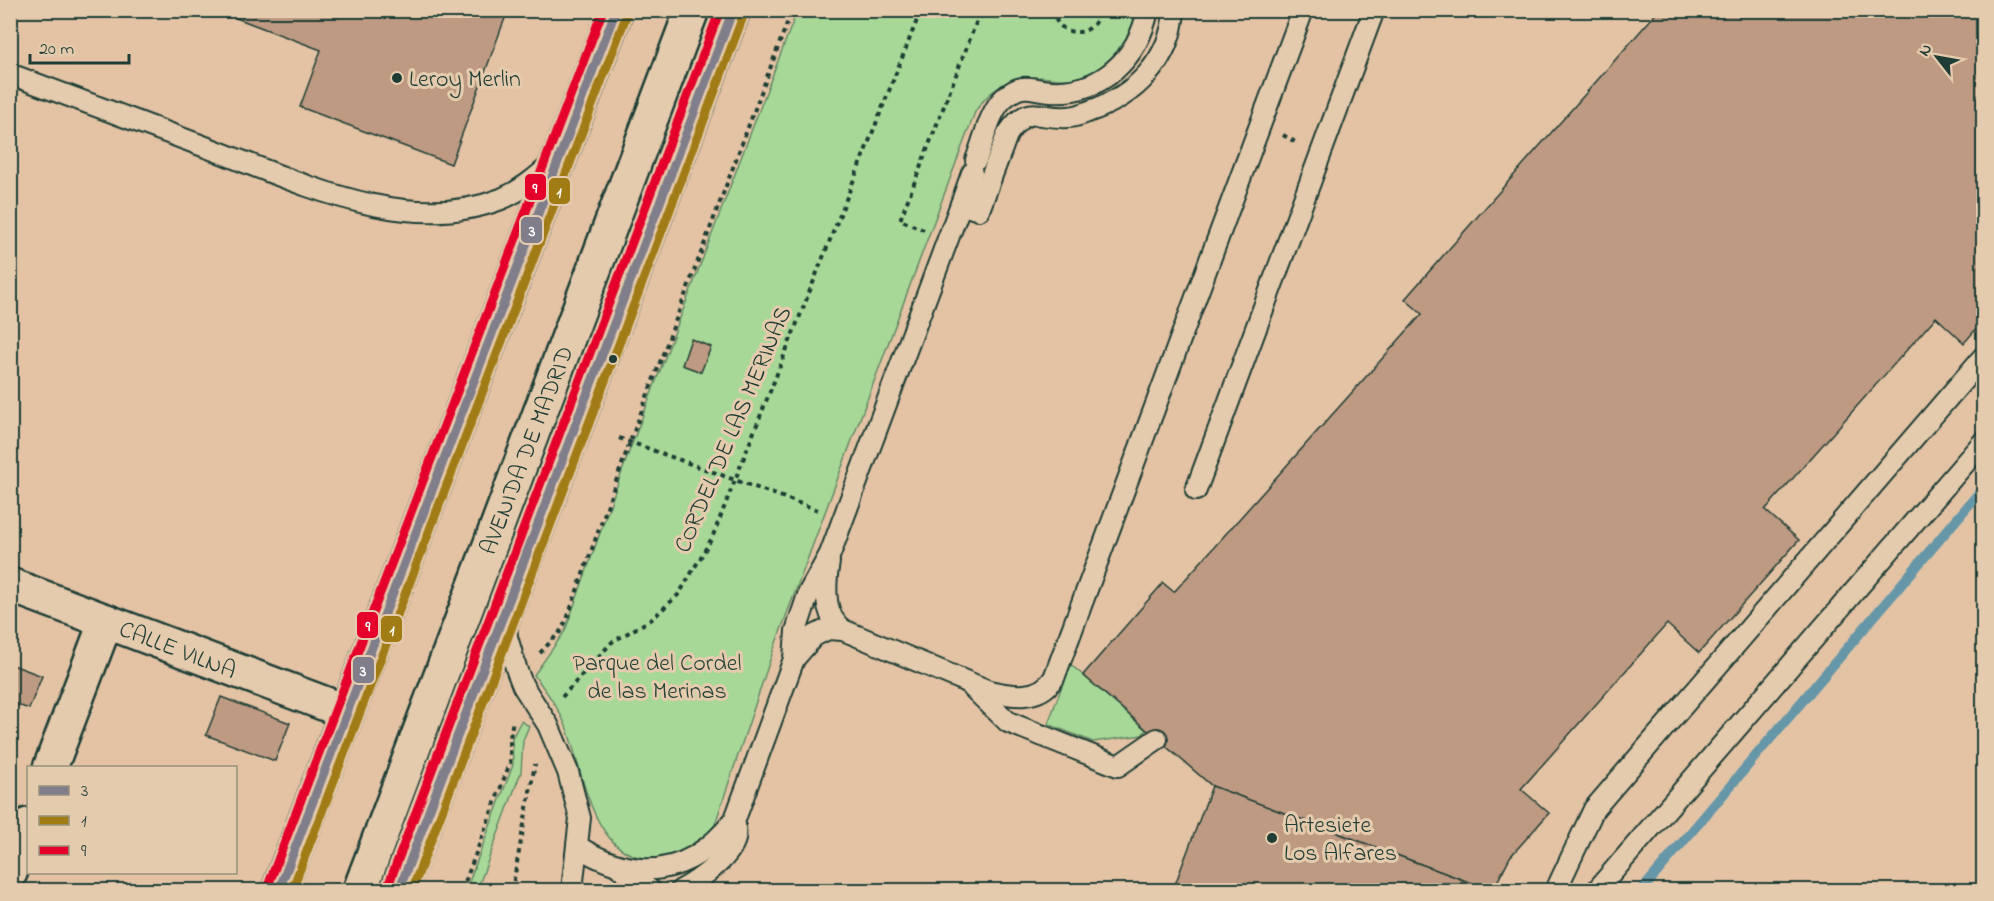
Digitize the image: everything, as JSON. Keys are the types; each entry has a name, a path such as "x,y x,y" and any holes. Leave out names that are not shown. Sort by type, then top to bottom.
{"main road":[{"path":"279,891 616,10"},
{"name":"AVENIDA DE MADRID","path":"360,891 692,10"},
{"name":"AVENIDA DE MADRID","path":"399,891 733,10"},
{"name":"CALLE VILNA","path":"10,585 346,712"},
{"path":"51,766 106,621"},
{"path":"10,873 27,828"}],"lane":[{"path":"618,867 652,869 684,861 704,851 721,837 735,819 794,659 796,631 809,592 830,554 995,109 1004,97 1022,88 1032,87 1050,92 1064,91 1100,80 1121,65 1136,46 1142,34 1148,10"},
{"path":"961,204 979,210 1007,135 1023,117 1036,114 1060,117 1079,115 1113,103 1131,91 1151,71 1167,44 1174,10"},
{"path":"830,554 826,588 828,609 836,626 843,630 968,683 1006,695 1019,696 1039,692 1054,678 1303,10"},
{"path":"1196,490 1374,10"},
{"path":"10,74 322,191 378,206 437,211 469,207 501,199 530,183 558,159"},
{"path":"1556,891 1594,809 1983,356"},
{"path":"1598,891 1983,441"},
{"path":"507,603 507,637 510,653 523,686 548,725 568,771 580,818 572,891"},
{"path":"794,659 814,636 828,629 843,630"},
{"path":"968,683 1008,722 1118,766 1157,739"},
{"path":"681,891 707,874 723,858 735,840 735,819"},
{"path":"577,846 596,858 618,867 650,891"}],"path":[{"path":"533,660 560,632 567,619 630,442 792,10"},
{"name":"CORDEL DE LAS MERINAS","path":"512,891 536,759 556,705 612,642 652,619 679,594 712,538 921,10"},
{"path":"930,232 900,220 981,10"},
{"path":"1053,10 1059,26 1067,32 1077,33 1091,28 1097,20 1099,10"},
{"path":"1261,123 1320,156"},
{"path":"619,438 825,513"},
{"path":"462,891 510,763 513,717"}],"green space":[{"name":"Parque del Cordel de las Merinas","path":"797,11 1136,11 1129,35 1114,56 1104,65 1082,76 1069,79 1026,77 1017,79 993,91 975,112 773,651 713,830 699,844 680,854 667,858 642,858 622,850 607,835 587,793 566,726 556,706 534,675 565,631 629,452"},
{"path":"1070,664 1146,730 1142,735 1093,742 1048,724"},
{"path":"521,721 529,726 523,740 521,772 477,890 466,890 513,765 512,738"}],"building":[{"name":"Leroy Merlin","path":"215,10 508,10 451,164 300,107 321,50"},
{"path":"1659,10 1984,10 1984,320 1964,343 1936,317 1765,510 1799,540 1699,653 1667,624 1521,789 1549,813 1510,857 1493,890 1490,890 1212,786 1083,675 1163,583 1174,592 1422,314 1405,299"},
{"path":"691,339 711,347 701,372 682,365"},
{"path":"10,664 42,676 29,709 10,702"},
{"path":"221,697 290,723 275,761 206,735"},
{"name":"Artesiete Los Alfares","path":"1212,786 1490,890 1173,890"}],"waterway":[{"path":"1642,890 1984,487"}],"transit line":[{"name":"9","path":"268,886 603,10"},
{"name":"3","path":"279,890 616,10"},
{"name":"9","path":"388,886 720,10"},
{"name":"3","path":"399,890 733,10"},
{"name":"1","path":"292,890 627,14"},
{"name":"1","path":"412,890 744,14"}],"place":[{"name":"Leroy Merlin","path":"397,78"},
{"name":"Artesiete Los Alfares","path":"1272,838"}]}
